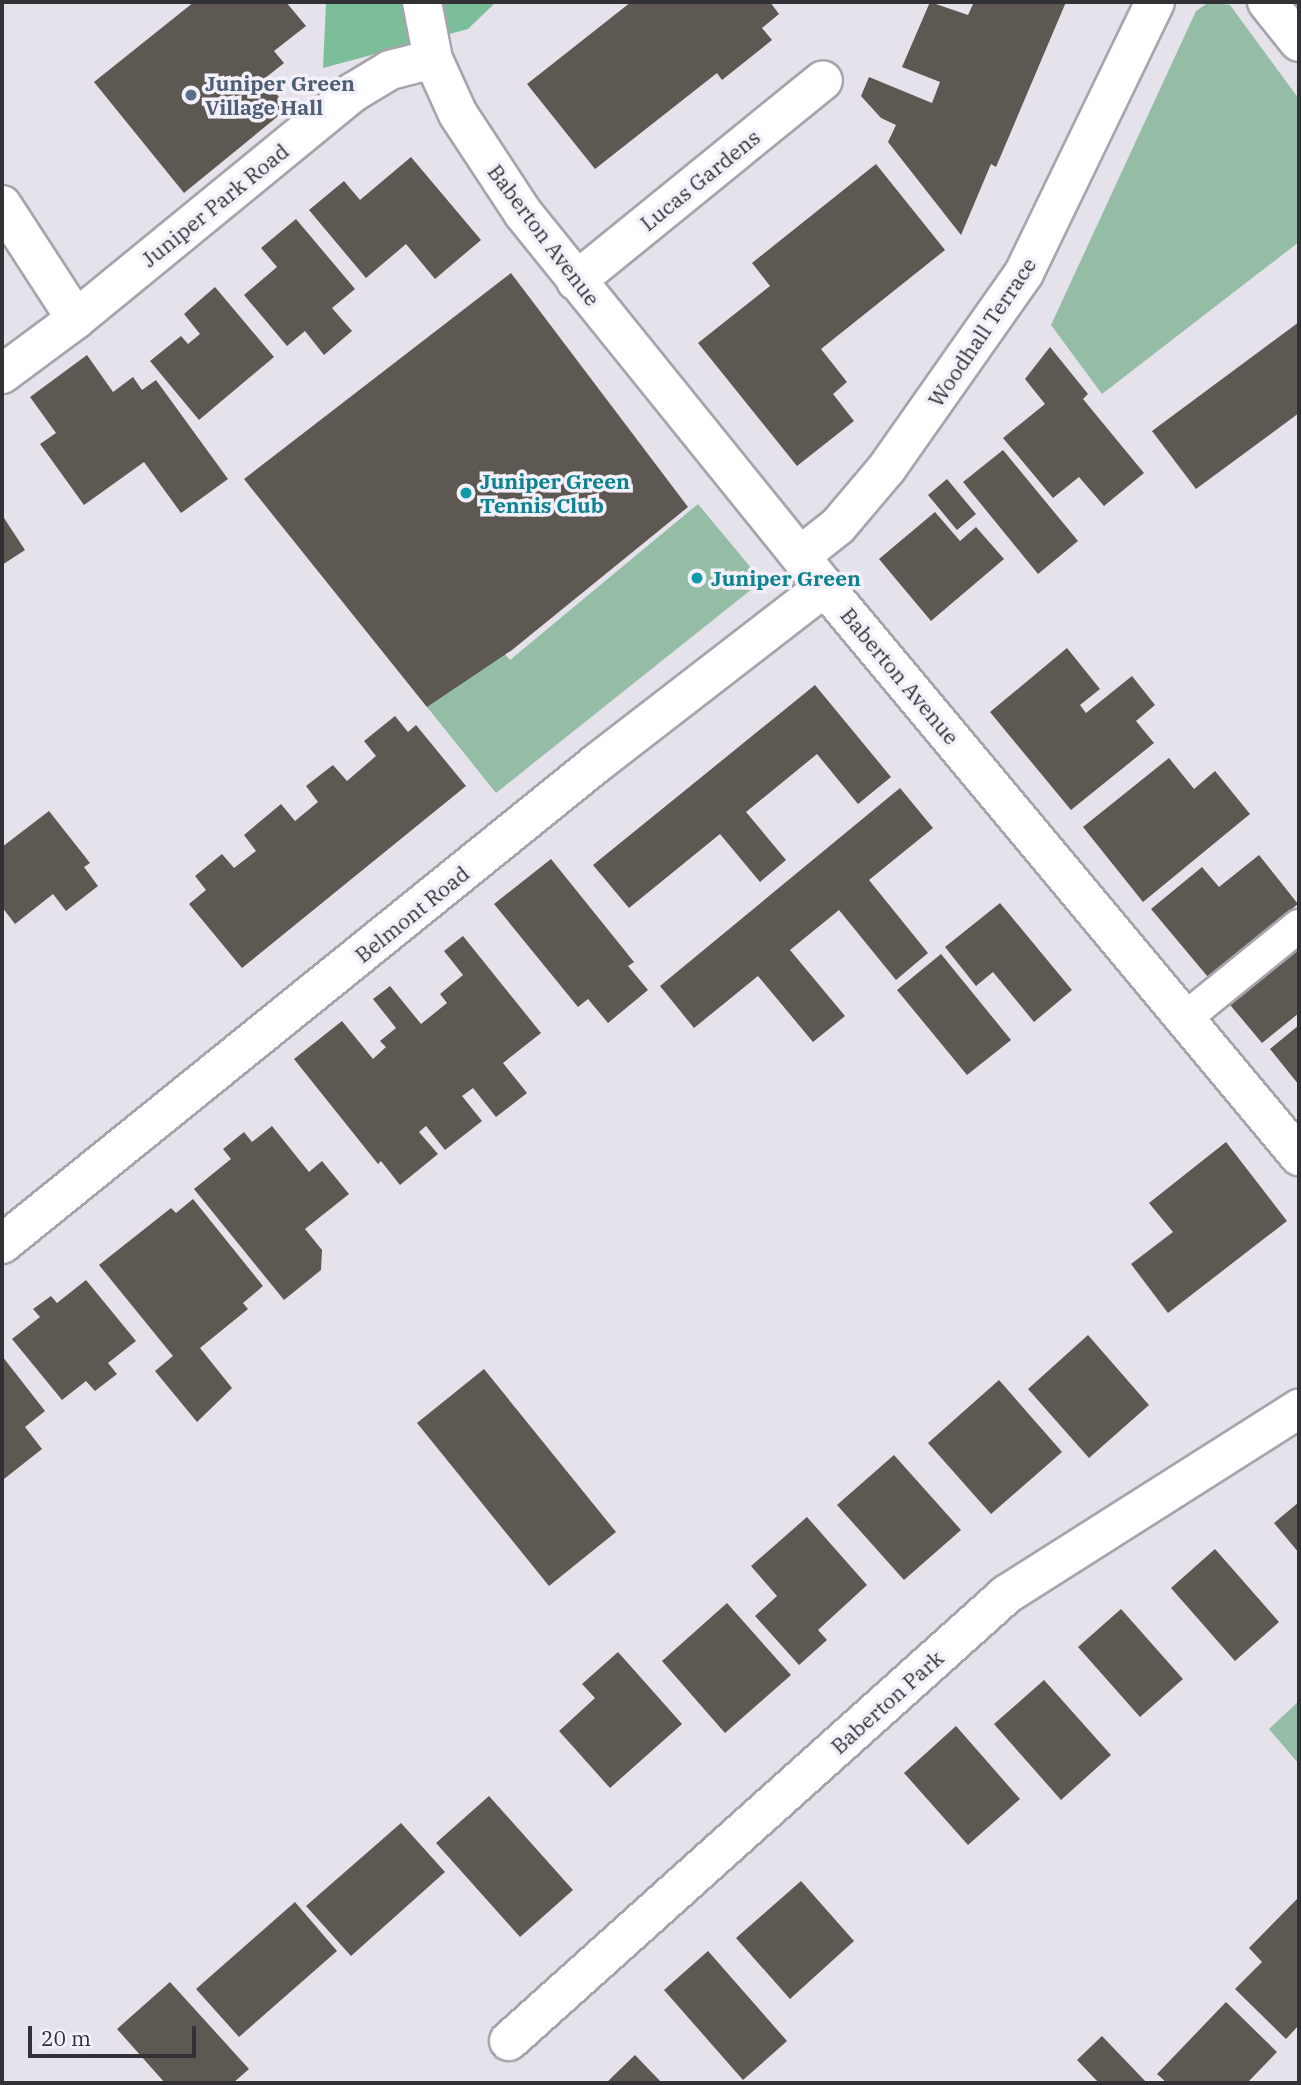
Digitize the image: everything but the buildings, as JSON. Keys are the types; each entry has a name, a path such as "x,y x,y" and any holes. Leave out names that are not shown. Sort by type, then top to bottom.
{"street":[{"name":"Baberton Avenue","path":"422,2 433,59 458,114 523,213 825,587 1299,1156"},
{"name":"Woodhall Terrace","path":"800,556 838,526 887,468 1024,273 1155,2"},
{"path":"1267,2 1299,42"},
{"name":"Juniper Park Road","path":"2,374 76,319 352,93 390,70 433,59"},
{"name":"Lucas Gardens","path":"576,281 823,80"},
{"path":"2,205 76,319"},
{"name":"Belmont Road","path":"2,1244 597,763 825,587"},
{"name":"Baberton Park","path":"509,2041 1007,1594 1299,1409"}],"lane":[{"path":"1184,1019 1299,926"}],"green space":[{"path":"326,2 496,2 468,29 323,68"},
{"path":"1209,2 1230,5 1299,99 1299,242 1102,394 1051,325 1196,11"},
{"path":"317,429 510,660 698,504 762,581 496,793 249,485"},
{"path":"1299,1701 1299,1764 1269,1729"}],"place":[{"name":"Juniper Green Village Hall","path":"191,95"},
{"name":"Juniper Green Tennis Club","path":"466,493"},
{"name":"Juniper Green","path":"697,578"}]}
